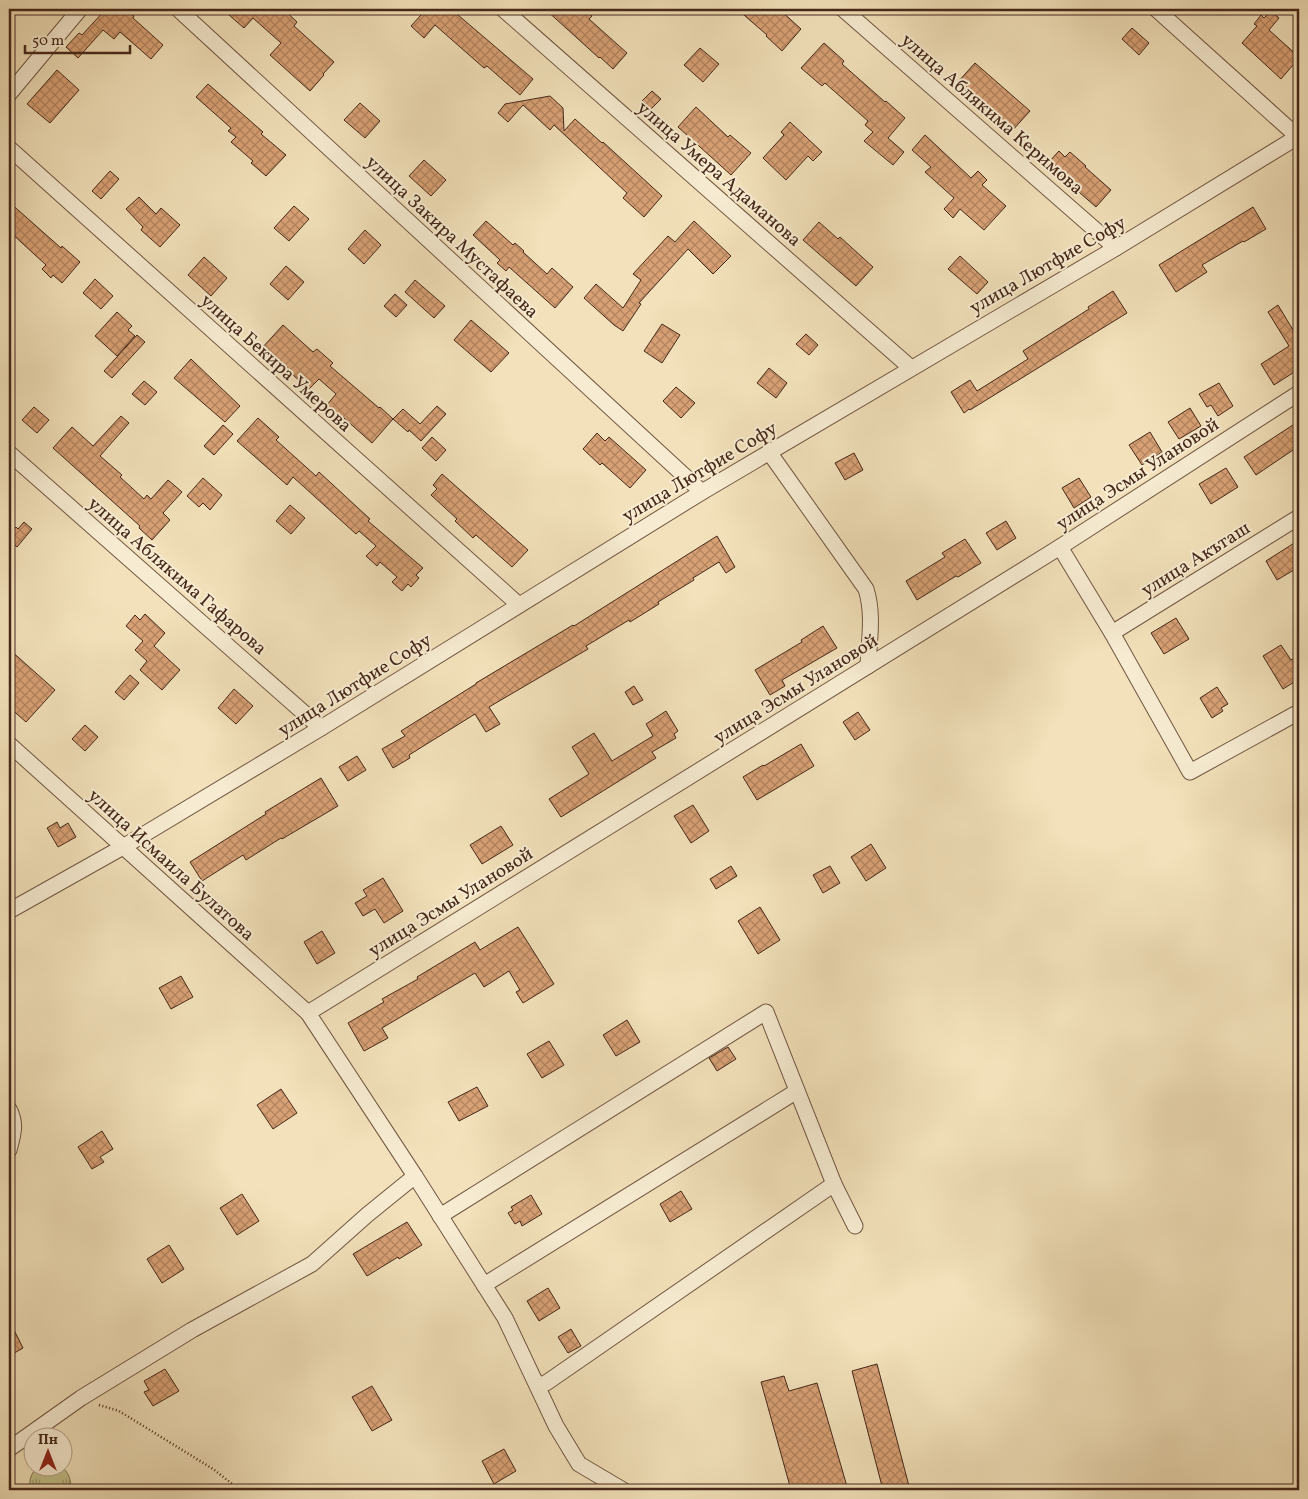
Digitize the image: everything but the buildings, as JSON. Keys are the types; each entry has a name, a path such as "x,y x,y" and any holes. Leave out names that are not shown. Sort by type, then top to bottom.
{"street":[{"path":"9,94 80,9"},
{"name":"улица Закира Мустафаева","path":"178,9 702,492"},
{"name":"улица Умера Адаманова","path":"502,9 911,368"},
{"name":"улица Аблякима Керимова","path":"843,9 1116,248"},
{"path":"1156,9 1299,136"},
{"name":"улица Лютфие Софу","path":"9,911 123,847 321,728 702,492 1116,248 1299,136"},
{"name":"улица Бекира Умерова","path":"9,148 519,605"},
{"name":"улица Эсмы Улановой","path":"308,1013 1060,547 1299,392"},
{"name":"улица Аблякима Гафарова","path":"9,452 321,728"},
{"path":"769,452 866,589 870,600 868,666"},
{"name":"улица Акъташ","path":"1112,634 1299,517"},
{"path":"1060,547 1112,634 1190,772 1299,712"},
{"name":"улица Исмаила Булатова","path":"9,744 308,1013 505,1318 556,1426 579,1464 623,1490"},
{"path":"440,1216 766,1012 834,1184 856,1226"},
{"path":"484,1284 798,1091"},
{"path":"9,1109 12,1114 15,1131 9,1150"},
{"path":"9,1449 81,1398 192,1330 312,1264 367,1215 415,1176"},
{"path":"537,1385 546,1383 834,1184"}],"path":[{"path":"81,1398 118,1411 214,1469 240,1490"}],"green space":[{"path":"68,1476 71,1483 70,1490 31,1490 31,1477"}]}
